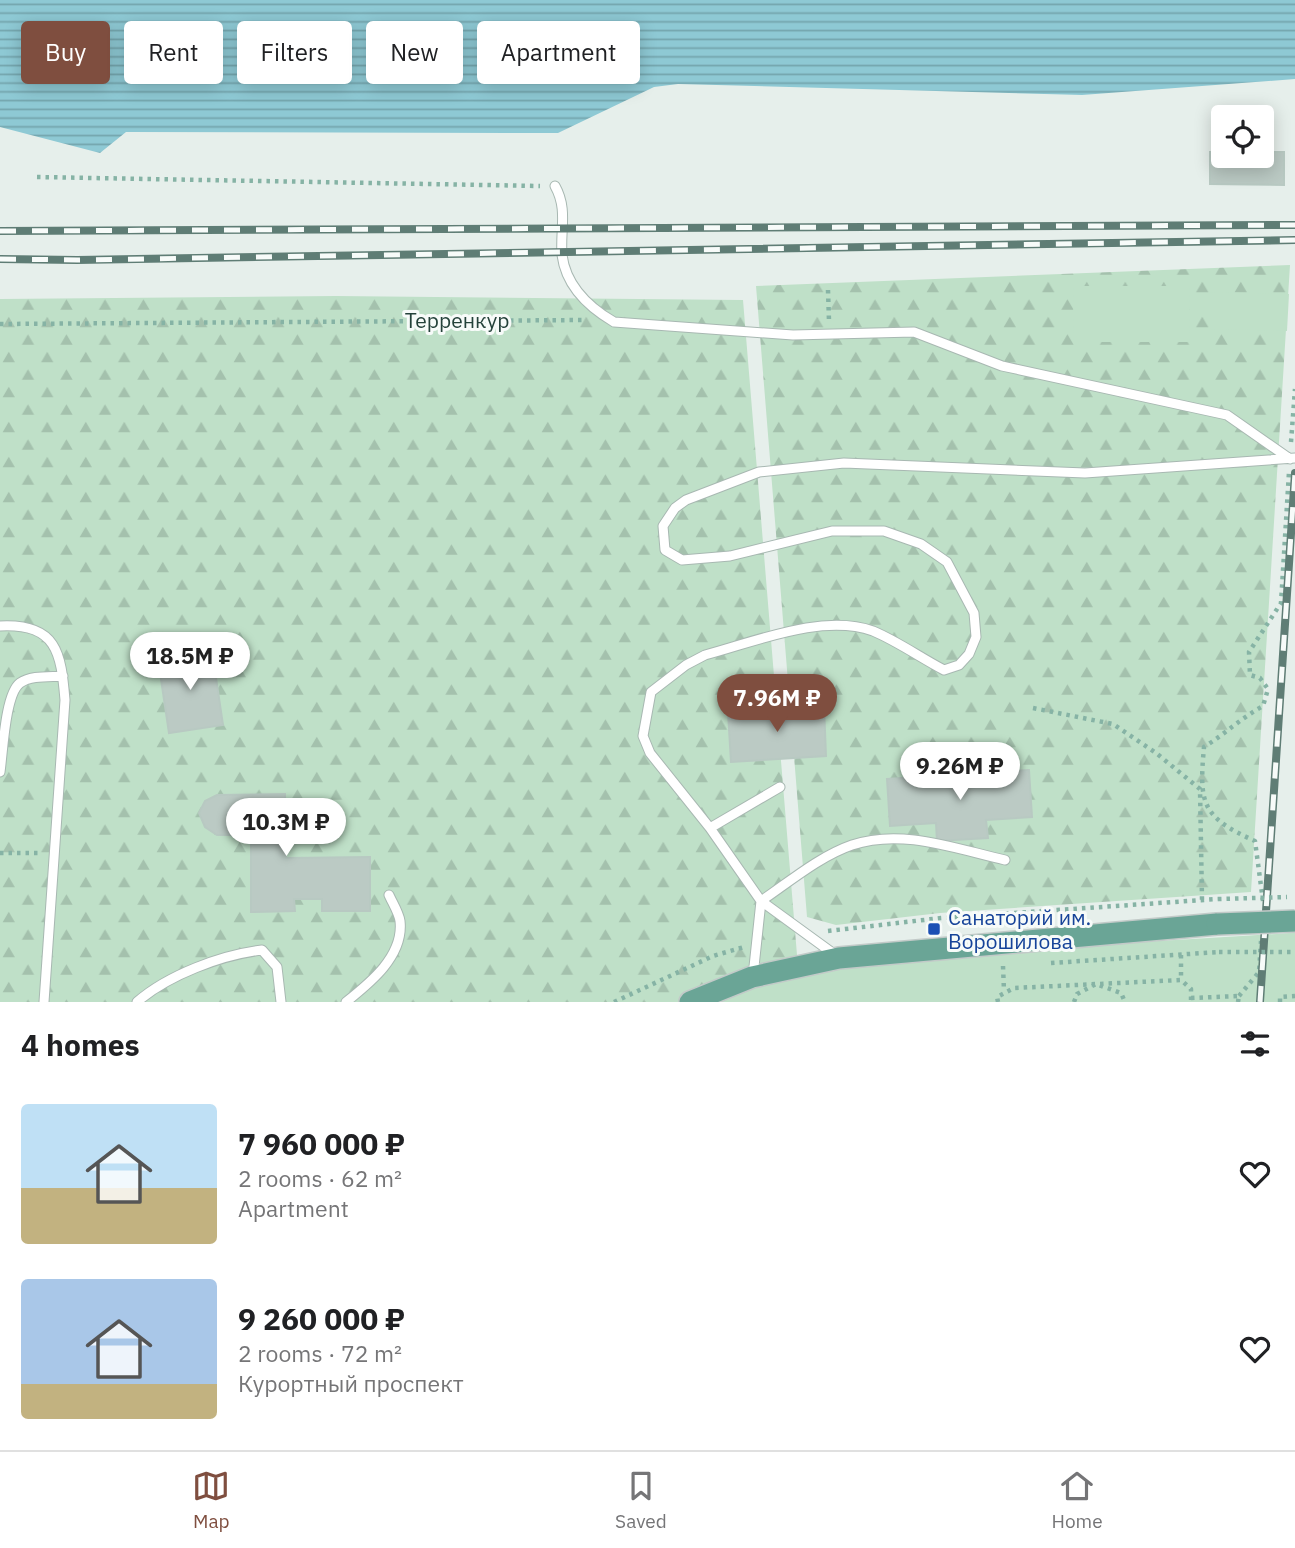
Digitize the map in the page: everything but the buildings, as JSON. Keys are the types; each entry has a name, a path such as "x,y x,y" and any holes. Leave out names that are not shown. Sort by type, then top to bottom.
{"main road":[{"path":"691,1002 752,977 839,958 1217,923 1295,921"}],"lane":[{"path":"555,186 564,202 562,257 572,283 592,309 614,322 793,335 914,331 1002,366 1227,415 1292,459"},
{"path":"839,958 761,901 710,828 650,753 643,736 651,692 705,655 823,624 848,625 873,632 944,670 959,664 969,654 976,636 974,613 947,562 921,544 884,531 832,531 730,556 682,561 665,550 663,526 675,509 685,500 759,471 844,463 1085,473 1292,459"},
{"path":"0,626 24,628 47,636 60,653 63,676 65,700 44,1002"},
{"path":"0,772 11,694 20,683 32,678 63,676"},
{"path":"710,828 780,787"},
{"path":"752,977 761,901 827,857 852,845 882,839 917,840 1005,860"},
{"path":"346,1002 374,980 395,950 400,920 389,895"},
{"path":"137,1002 149,992 180,976 244,952 262,950 277,967 281,1002"}],"path":[{"path":"37,177 555,186"},
{"path":"828,290 830,334"},
{"name":"Терренкур","path":"0,324 136,325 423,319 614,322"},
{"path":"1202,900 1200,789 1204,747 1263,706 1268,689 1259,678 1250,675 1249,652 1280,603 1295,389"},
{"path":"1033,709 1113,724 1156,753 1200,789 1211,814 1231,830 1255,841 1263,906"},
{"path":"0,853 53,853"},
{"path":"941,918 1202,900 1295,897"},
{"path":"1219,952 1295,952"},
{"path":"1181,955 1181,980"},
{"path":"1003,966 1004,991"},
{"path":"998,1002 997,997 1004,991 1181,980 1191,989 1191,1000 1239,999 1259,972"},
{"path":"1074,1002 1077,994 1096,984 1121,993 1125,1002"},
{"path":"1280,1002 1280,997 1295,996"}],"green space":[{"path":"1290,265 1251,892 940,913 836,925 807,917 756,286"},
{"path":"1073,286 1190,286 1189,342 1074,342"},
{"path":"1210,292 1289,294 1287,331 1210,329"},
{"path":"336,296 743,300 798,967 1295,933 1295,1002 0,1002 0,299"},
{"path":"1295,933 1295,1002 690,1002 839,960"}],"water":[{"path":"0,0 1295,0 1295,79 1082,95 678,84 654,87 558,133 126,132 100,153 0,127"}],"railway":[{"path":"0,231 1295,225"},
{"path":"0,259 77,260 1295,240"},
{"path":"1260,1002 1295,473"}],"place":[{"name":"Санаторий им. Ворошилова","path":"934,929"}]}
